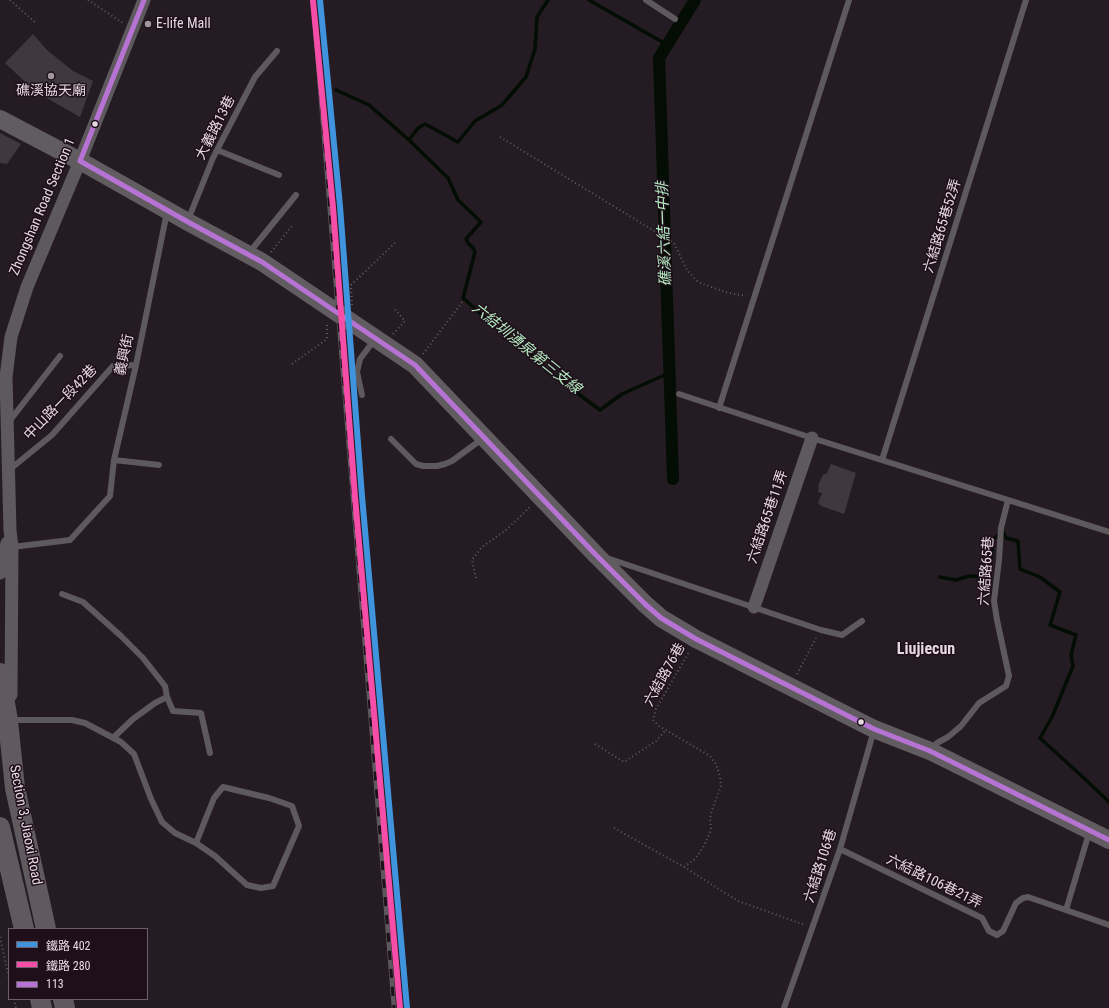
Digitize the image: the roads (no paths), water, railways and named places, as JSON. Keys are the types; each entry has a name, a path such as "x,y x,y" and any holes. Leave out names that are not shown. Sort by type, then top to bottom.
{"main road":[{"name":"Section 3, Jiaoxi Road","path":"0,673 8,720 15,788 46,928"},
{"name":"Section 3, Jiaoxi Road","path":"0,827 24,928"}],"street":[{"name":"Zhongshan Road Section 1","path":"8,720 11,696 10,530 6,377 11,337 27,287 80,161 144,0"},
{"path":"0,119 80,161 255,258 415,365 596,555 644,604 661,618 696,639 874,729 930,751 1109,840"},
{"name":"六結路65巷11弄","path":"754,607 812,438"},
{"name":"Zhongshan Road Section 1","path":"0,573 9,547"}],"lane":[{"path":"646,0 675,19"},
{"path":"719,408 849,0"},
{"name":"六結路65巷52弄","path":"882,460 1026,0"},
{"name":"大義路13巷","path":"188,222 217,150 255,77 277,51"},
{"path":"217,150 279,175"},
{"path":"255,258 296,195"},
{"name":"義興街","path":"9,547 70,540 110,496 114,460 136,365 167,210"},
{"path":"362,395 357,372 360,359 380,341"},
{"path":"7,424 60,356"},
{"name":"中山路一段42巷","path":"8,470 52,435 113,366 136,365"},
{"path":"679,394 812,438 1109,532"},
{"path":"390,439 416,464 423,466 437,466 452,461 485,438"},
{"path":"114,460 159,465"},
{"name":"六結路65巷","path":"930,751 937,743 948,737 961,726 980,704 1006,686 1009,676 994,601 1001,528 1008,500"},
{"path":"596,555 821,630 842,635 862,621"},
{"path":"62,594 83,602 143,658 165,686 167,697 173,711 201,713 210,753"},
{"path":"113,738 133,719 154,703 167,697"},
{"path":"8,720 72,720 85,723 121,742 134,754 151,799 162,822 176,833 196,843 215,856 247,885 260,888 273,886 299,826 292,806 269,798 223,787 214,798 196,843"},
{"name":"六結路106巷","path":"784,1008 840,849 874,729"},
{"path":"1066,910 1089,831"},
{"name":"六結路106巷21弄","path":"840,849 982,918 989,931 997,934 1003,931 1016,903 1023,898 1028,897 1109,924"}],"waterway":[{"path":"409,140 418,128 425,124 458,142 475,121 502,105 526,77 535,49 537,17 548,0"},
{"path":"589,0 671,47"},
{"name":"礁溪六結一中排","path":"673,479 659,58 695,0"},
{"name":"六結圳湧泉第三支線","path":"336,90 369,105 409,140 448,178 458,200 481,222 466,239 475,252 463,298 497,328 532,355 546,370 600,410 622,394 669,373"},
{"path":"940,577 956,580 969,576 989,577 993,539 1003,532 1006,538 1018,541 1020,569 1040,577 1060,592 1050,625 1076,635 1071,655 1073,666 1052,717 1040,738 1109,802"}],"railway":[{"path":"313,0 394,1008"}],"rail line":[{"name":"402","path":"320,0 340,206 362,496 407,1008"},
{"name":"280","path":"313,1 333,207 355,497 400,1008"}],"place":[{"name":"E-life Mall","path":"148,24"},
{"name":"礁溪協天廟","path":"51,76"}],"district":[{"name":"Liujiecun","path":"926,650"}]}
